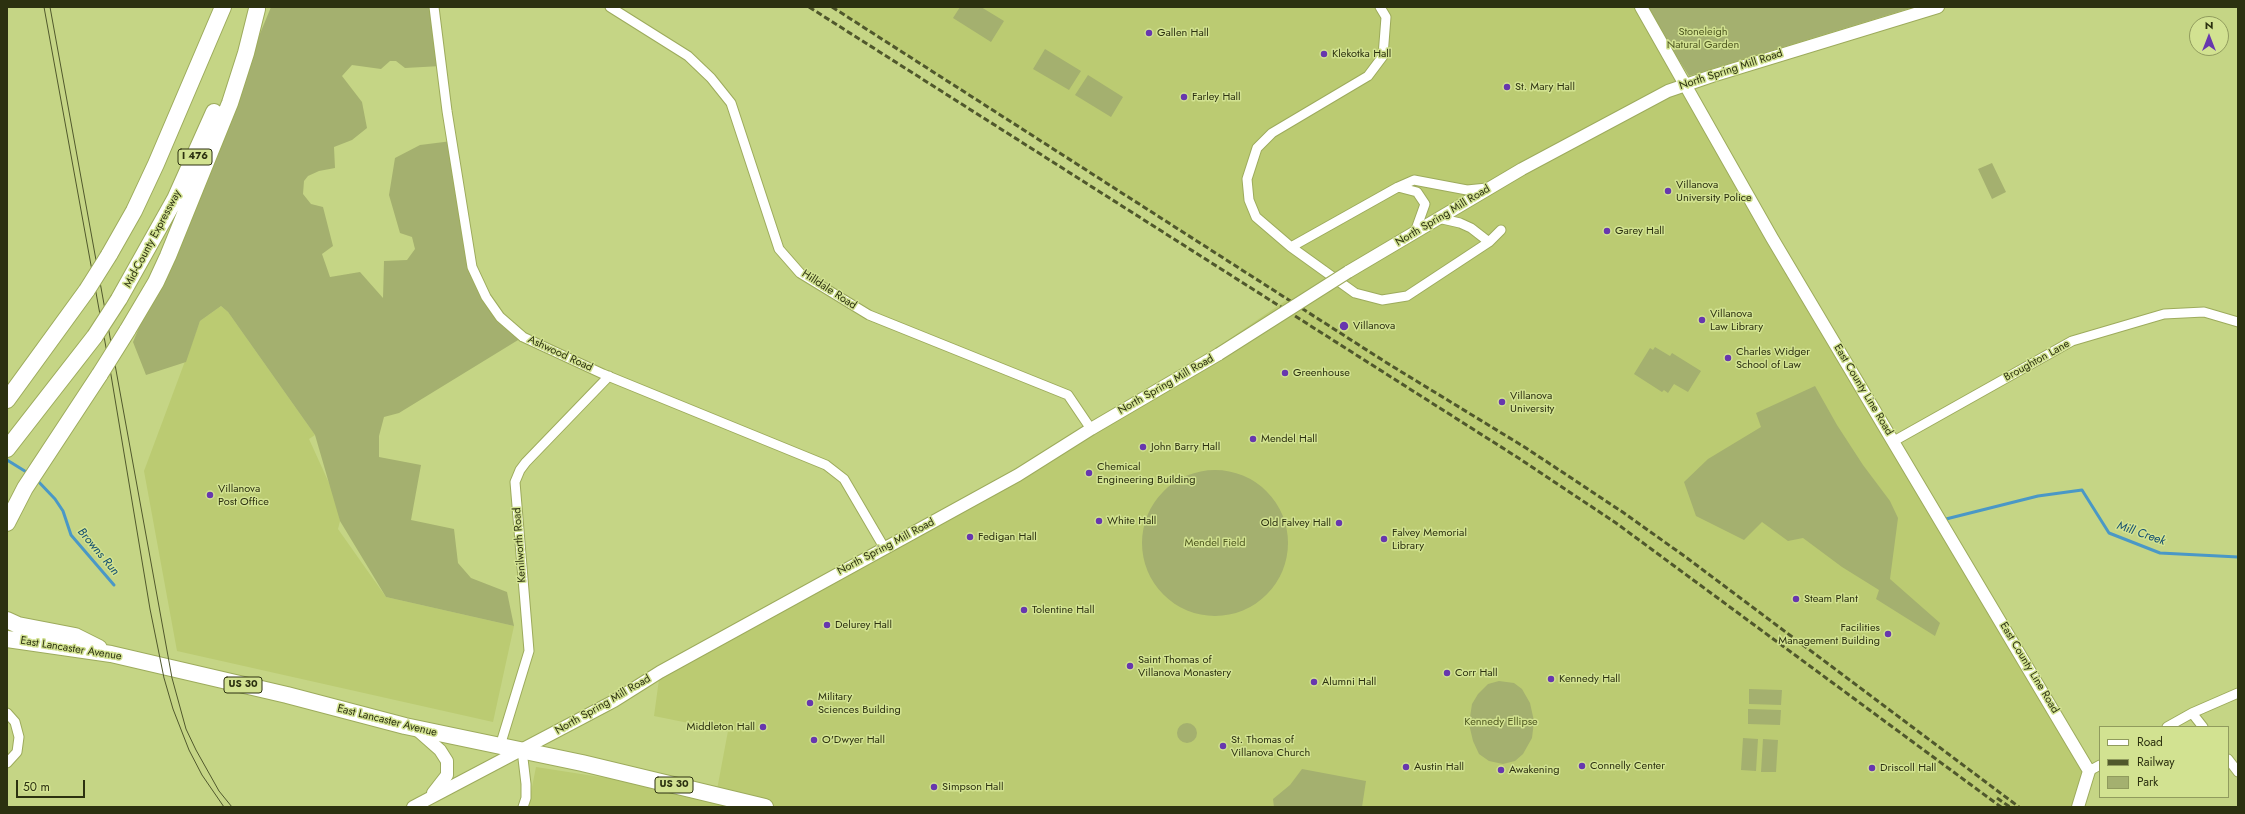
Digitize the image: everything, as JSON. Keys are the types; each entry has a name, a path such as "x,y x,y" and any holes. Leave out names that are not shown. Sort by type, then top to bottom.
{"highway":[{"name":"I 476","path":"7,400 87,290 134,211 156,164 223,7"},
{"name":"Mid-County Expressway","path":"7,449 120,300 175,199 236,61 257,8"},
{"path":"7,523 25,488 100,374 156,282 171,250 230,103 246,53 257,8"},
{"path":"7,620 18,625 75,636 111,654"},
{"name":"East Lancaster Avenue","path":"7,639 111,654 288,695 415,728 522,750 765,807"}],"main road":[{"name":"East County Line Road","path":"1641,7 1772,238 2089,771"},
{"name":"North Spring Mill Road","path":"413,807 614,701 660,672 1018,475 1091,429 1219,354 1348,272 1438,218 1631,110 1684,85 1938,7"},
{"path":"415,728 440,750 447,761 447,775 428,798"},
{"path":"2078,807 2089,771"}],"street":[{"name":"Ashwood Road","path":"434,7 460,201 472,267 486,298 500,317 523,337 609,376 826,465 844,479 885,549"},
{"name":"Hilldale Road","path":"610,7 688,56 711,78 732,103 779,249 800,273 869,315 1068,395 1091,429"},
{"path":"1380,7 1386,17 1383,56 1368,76 1272,134 1257,148 1248,179 1248,200 1256,217 1291,247 1355,293 1382,300 1407,296 1489,242 1501,230"},
{"path":"1291,247 1398,187 1414,180 1467,190 1482,190 1495,185"},
{"path":"1398,187 1418,192 1426,204 1415,232"},
{"path":"1438,218 1460,223 1471,228 1489,242"},
{"name":"Broughton Lane","path":"1894,441 2072,341 2164,314 2204,312 2238,322"},
{"name":"Kenilworth Road","path":"500,746 528,651 516,482 520,470 526,462 609,376"},
{"path":"2169,726 2192,713 2238,693"},
{"path":"7,713 15,722 19,737 17,752 7,763"},
{"path":"2192,713 2202,726"},
{"path":"522,750 526,784 526,798 523,807"},
{"path":"2229,760 2238,772"},
{"path":"2089,771 2099,766"}],"shaded area":[{"name":"Villanova University","path":"833,7 1641,7 2089,771 2079,807 528,807 536,767 716,795 728,731 654,716 660,672 885,549 1175,376 1288,299"},
{"path":"221,306 228,312 315,435 309,439 334,494 340,521 338,529 386,597 514,626 493,722 177,651 144,471 200,321"}],"green space":[{"path":"271,7 434,7 441,66 405,68 396,61 390,61 381,69 352,65 342,76 362,102 367,128 352,140 334,147 335,168 319,171 308,176 304,181 303,194 311,204 323,207 333,246 322,254 330,277 360,272 383,298 384,261 407,260 415,249 412,237 400,233 389,195 395,158 420,145 452,141 472,267 486,297 523,337 399,413 384,417 379,436 379,457 421,465 411,520 454,529 458,563 471,578 507,592 514,626 386,597 340,521 315,435 228,312 221,306 200,321 186,362 146,375 133,342"},
{"path":"960,7 981,7 1004,21 991,42 953,18"},
{"name":"Stoneleigh Natural Garden","path":"1645,7 1914,7 1689,76"},
{"path":"1045,49 1081,71 1069,90 1033,69"},
{"path":"1088,75 1123,97 1111,117 1075,95"},
{"path":"1992,163 2006,192 1992,199 1978,169"},
{"path":"1655,347 1670,356 1672,353 1701,371 1688,392 1674,384 1668,393 1664,390 1662,392 1634,374 1650,348 1653,350"},
{"path":"1815,386 1837,425 1863,465 1890,501 1898,518 1890,579 1940,623 1935,636 1876,599 1879,590 1842,567 1803,538 1788,541 1762,522 1744,540 1696,516 1684,482 1708,459 1761,427 1756,413"},
{"name":"Mendel Field","path":"1208,470 1222,470 1243,475 1256,482 1267,491 1276,502 1283,515 1287,529 1287,557 1283,571 1276,584 1267,595 1256,604 1243,611 1222,616 1208,616 1187,611 1174,604 1158,589 1147,571 1142,550 1142,536 1147,515 1154,502 1169,486 1187,475"},
{"name":"Kennedy Ellipse","path":"1499,681 1514,683 1522,689 1530,703 1534,721 1532,738 1523,754 1515,761 1503,764 1489,761 1479,754 1473,741 1469,724 1472,704 1478,694 1488,684"},
{"path":"1749,689 1782,690 1781,705 1749,704"},
{"path":"1748,709 1781,710 1780,725 1748,724"},
{"path":"1183,723 1191,723 1197,729 1197,737 1191,743 1183,743 1177,737 1177,729"},
{"path":"1743,738 1758,739 1756,771 1741,770"},
{"path":"1763,739 1778,740 1776,772 1761,772"},
{"path":"1302,769 1366,781 1362,807 1274,807 1273,799 1290,785"}],"waterway":[{"name":"Browns Run","path":"7,460 28,473"},
{"name":"Browns Run","path":"36,479 55,499 63,511 71,535 114,585"},
{"name":"Mill Creek","path":"1946,519 2038,496 2082,490 2109,533 2160,553 2238,557"}],"tram line":[{"path":"44,7 111,375 150,609 164,678 173,709 189,750 202,775 224,807"},
{"path":"50,7 172,678 186,729 219,791 232,807"}],"railway":[{"path":"809,7 1520,459 1616,523 2001,807"},
{"path":"832,7 1387,363 1526,448 1624,513 1687,558 2019,807"},
{"path":"1997,798 2010,807"}],"place":[{"name":"Gallen Hall","path":"1149,33"},
{"name":"Klekotka Hall","path":"1324,54"},
{"name":"St. Mary Hall","path":"1507,87"},
{"name":"Farley Hall","path":"1184,97"},
{"name":"Villanova University Police","path":"1668,191"},
{"name":"Garey Hall","path":"1607,231"},
{"name":"Villanova Law Library","path":"1702,320"},
{"name":"Villanova","path":"1344,326"},
{"name":"Charles Widger School of Law","path":"1728,358"},
{"name":"Greenhouse","path":"1285,373"},
{"name":"Villanova University","path":"1502,402"},
{"name":"Mendel Hall","path":"1253,439"},
{"name":"John Barry Hall","path":"1143,447"},
{"name":"Chemical Engineering Building","path":"1089,473"},
{"name":"Villanova Post Office","path":"210,495"},
{"name":"White Hall","path":"1099,521"},
{"name":"Old Falvey Hall","path":"1339,523"},
{"name":"Fedigan Hall","path":"970,537"},
{"name":"Falvey Memorial Library","path":"1384,539"},
{"name":"Steam Plant","path":"1796,599"},
{"name":"Tolentine Hall","path":"1024,610"},
{"name":"Delurey Hall","path":"827,625"},
{"name":"Facilities Management Building","path":"1888,634"},
{"name":"Saint Thomas of Villanova Monastery","path":"1130,666"},
{"name":"Corr Hall","path":"1447,673"},
{"name":"Kennedy Hall","path":"1551,679"},
{"name":"Alumni Hall","path":"1314,682"},
{"name":"Military Sciences Building","path":"810,703"},
{"name":"Middleton Hall","path":"763,727"},
{"name":"O'Dwyer Hall","path":"814,740"},
{"name":"St. Thomas of Villanova Church","path":"1223,746"},
{"name":"Connelly Center","path":"1582,766"},
{"name":"Austin Hall","path":"1406,767"},
{"name":"Driscoll Hall","path":"1872,768"},
{"name":"Awakening","path":"1501,770"},
{"name":"Simpson Hall","path":"934,787"}]}
